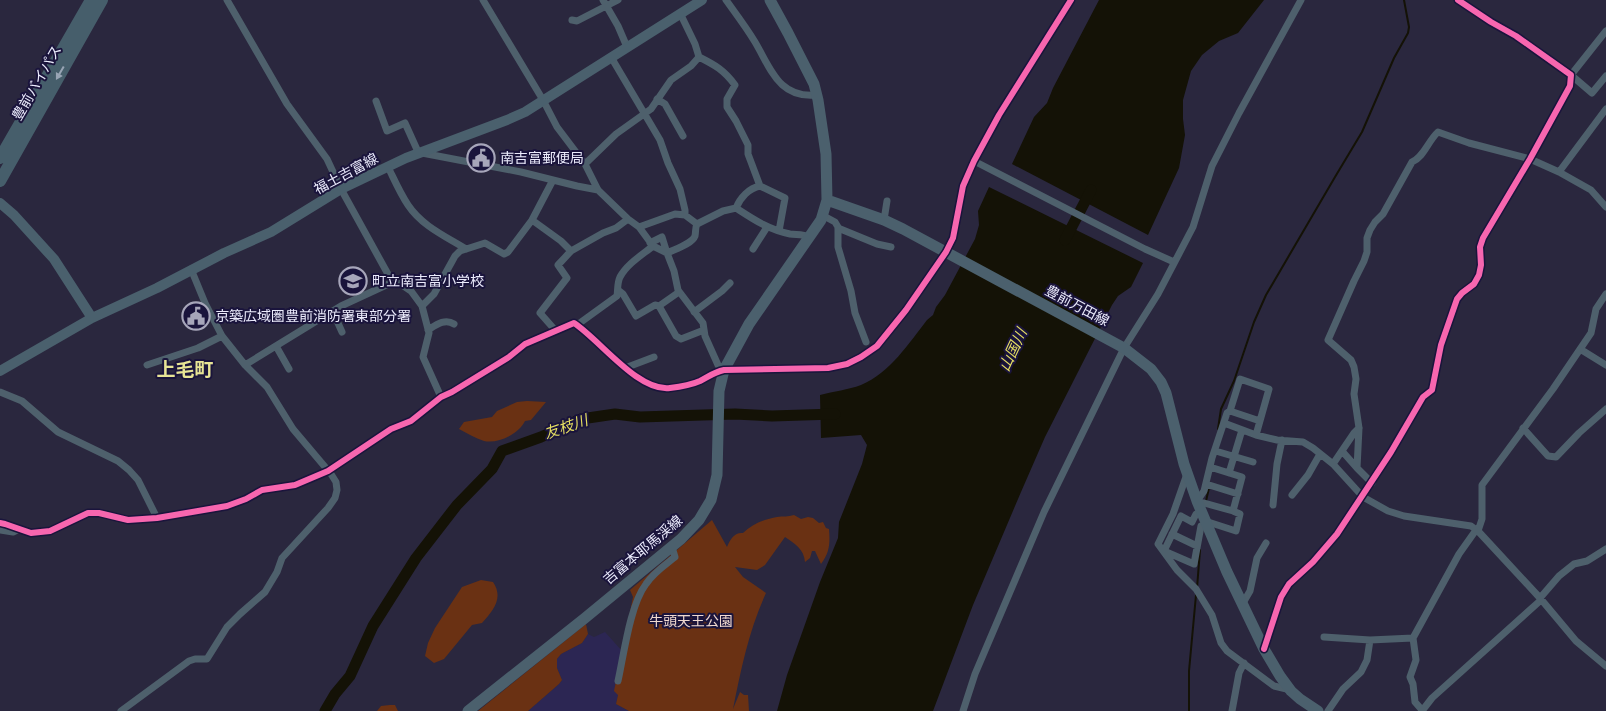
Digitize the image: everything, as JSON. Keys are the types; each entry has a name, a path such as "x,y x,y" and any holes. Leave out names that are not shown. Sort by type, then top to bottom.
{"highway":[{"name":"豊前バイパス","path":"0,158 91,0"},
{"name":"豊前バイパス","path":"0,181 102,0"}],"main road":[{"name":"福土吉富線","path":"0,370 92,318 271,232 341,190 406,158 508,120 702,0"},
{"path":"770,0 810,76 817,95 826,154 827,200"},
{"name":"吉富本耶馬渓線","path":"468,711 672,547 695,525 707,507 716,484 719,391 724,370 749,324 822,216 827,200"},
{"name":"豊前万田線","path":"827,200 884,220 903,229 1121,346 1151,369 1161,382 1166,393 1187,474 1203,518 1264,649 1291,691 1318,711"},
{"path":"0,203 54,259 92,318"}],"street":[{"path":"227,0 287,104 327,159 341,190 388,276 411,290 422,306 429,333 423,356 441,397"},
{"path":"572,20 577,21 604,4 618,0"},
{"path":"726,0 780,82 796,94 805,96 817,95"},
{"path":"0,524 31,533 50,532 88,514 99,514 128,520 157,518 227,506 246,499 262,490 295,485 328,472 391,429 411,421 441,397 509,357 525,344 574,323 585,330 631,374 661,389 698,382 715,372 724,370 828,368 847,364 877,346 949,253 963,186 977,162 999,115 1071,0"},
{"path":"963,711 975,674 1044,512 1121,346 1158,294 1193,226 1212,166 1238,113 1301,0"},
{"path":"1458,0 1516,36 1571,75 1592,93 1606,76"},
{"path":"487,1 499,29 543,100 556,127 584,164 598,190 639,228 651,244 667,253"},
{"path":"604,4 618,26 627,46"},
{"path":"680,13 699,57 717,66 727,74 735,85 727,100 727,107 736,120 748,145 748,154 760,186"},
{"path":"1264,649 1281,597 1290,584 1319,555 1363,497 1423,397 1432,390 1441,345 1457,299 1474,284 1479,275 1481,265 1480,247 1483,238 1530,159 1570,86 1571,75 1606,31"},
{"path":"611,57 660,140 680,189 685,215"},
{"path":"584,164 616,134 651,109 671,80 691,66 699,57"},
{"path":"657,99 665,104 683,136"},
{"path":"376,101 387,131 405,123 420,153 520,172 598,190"},
{"path":"1559,172 1606,109"},
{"path":"1357,468 1359,428 1354,394 1356,379 1354,368 1351,360 1328,340 1364,262 1367,252 1367,238 1374,222 1383,214 1412,162 1418,160 1438,132 1469,143 1530,159 1559,172 1591,190 1606,207"},
{"path":"977,162 1145,249 1174,262"},
{"path":"388,167 408,205 419,218 434,230 466,248"},
{"path":"422,306 434,294 455,256 460,251 485,243 504,254 508,252 532,220 553,180"},
{"path":"736,208 740,200 754,187 760,186 785,198 779,231"},
{"path":"884,220 887,201"},
{"path":"667,253 691,241 695,236 697,224 723,211 736,208 767,227 809,237"},
{"path":"639,228 675,214 685,215 697,224"},
{"path":"822,216 835,222 838,228 838,247 851,291 854,313 866,342"},
{"path":"555,330 540,313 567,278 558,264 571,251 623,224 628,218"},
{"path":"532,220 561,241 571,251"},
{"path":"753,249 767,227"},
{"path":"838,228 891,248"},
{"path":"577,325 617,296 620,277 651,244 662,237 679,292 703,323 705,336 718,365 724,370"},
{"path":"121,711 189,661 207,659 228,627 265,592 277,572 282,558 328,508 335,498 337,490 336,482 293,429 267,387 245,365 222,336 205,303 191,269"},
{"path":"245,365 341,306 394,281"},
{"path":"694,312 722,291 730,282"},
{"path":"618,290 623,294 636,316 655,305 659,306 679,292"},
{"path":"1606,294 1596,309 1592,333 1482,486 1482,519 1477,530 1459,554 1414,638 1416,660 1410,677 1414,684 1415,702 1422,710 1432,698 1540,599 1559,576 1574,564 1587,561 1606,549"},
{"path":"659,306 676,336 681,339 704,330"},
{"path":"333,312 342,332"},
{"path":"428,330 439,323 451,322 454,324"},
{"path":"147,365 198,348 222,336"},
{"path":"276,346 289,369"},
{"path":"1580,349 1606,365"},
{"path":"625,368 654,357"},
{"path":"1164,551 1194,564 1203,518 1204,491 1227,413 1230,411 1240,379 1270,389 1256,435"},
{"path":"0,392 22,401 58,432 118,461 138,480 157,518"},
{"path":"1524,428 1548,456 1556,457 1606,409"},
{"path":"1230,411 1260,421"},
{"path":"1224,423 1256,435 1303,442 1333,464 1363,497 1388,511 1404,516 1470,526 1477,530 1576,641 1606,666"},
{"path":"1333,464 1359,428"},
{"path":"1229,473 1242,430"},
{"path":"1273,505 1277,464 1282,440"},
{"path":"1342,451 1372,482"},
{"path":"1219,452 1253,462"},
{"path":"1292,495 1308,475 1320,454"},
{"path":"1210,467 1242,478 1234,511"},
{"path":"1187,474 1173,514 1158,544 1177,570 1196,589 1212,615 1221,643 1227,651 1274,686 1291,691"},
{"path":"1206,484 1238,494"},
{"path":"1164,551 1180,516 1192,522 1203,518 1234,511 1240,514 1236,531 1203,518 1196,514 1192,522"},
{"path":"0,530 13,532 20,529"},
{"path":"1172,534 1197,546"},
{"path":"1243,603 1250,591 1257,558 1266,543"},
{"path":"618,681 634,608 639,595 650,578 675,557 672,547"},
{"path":"1324,637 1370,640 1414,638"},
{"path":"1328,711 1343,689 1361,672 1367,660 1370,640"},
{"path":"1232,711 1239,673 1244,663"}],"shaded area":[{"path":"605,632 622,651 616,704 629,711 528,711 562,680 557,668 557,659 561,654 582,643 588,634 594,637"}],"green space":[{"path":"517,402 546,402 531,420 525,421 518,430 507,437 490,442 484,441 459,429 464,422 492,417 497,411"},
{"name":"牛頭天王公園","path":"794,515 801,519 808,517 813,518 819,523 823,522 826,528 829,529 829,547 821,564 815,551 812,551 810,558 805,562 801,550 785,537 765,565 757,570 735,567 743,577 766,593 750,635 733,709 740,692 748,695 749,711 629,711 616,704 618,695 614,691 633,597 630,590 712,520 727,547 735,535 743,533 759,522"},
{"path":"481,580 493,582 497,593 496,604 482,623 472,625 444,659 434,663 425,656 428,643 435,628 462,587"},
{"path":"586,624 588,634 582,643 561,654 557,659 557,668 562,680 528,711 478,711"},
{"path":"395,705 398,711 377,711 381,706"}],"water":[{"path":"1099,0 1264,0 1238,33 1219,41 1202,55 1191,71 1183,100 1185,135 1179,168 1148,235 1012,164 1034,117 1047,103"},
{"path":"989,187 1143,263 1131,287 1118,296 1112,305 1045,437 973,605 933,711 777,711 787,675 820,582 838,538 839,522 862,464 867,445 861,435 821,438 820,395 861,385 881,373 898,357 933,315 975,239 979,225 978,211"}],"waterway":[{"path":"1218,429 1221,409 1234,381 1254,322 1266,295 1362,132 1394,58 1408,33 1409,27 1404,0"},
{"name":"山国川","path":"1065,240 1091,190"},
{"name":"友枝川","path":"325,711 335,694 350,676 373,626 416,558 457,505 492,469 502,451 541,437 581,419 615,414 640,417 735,414 772,416 835,414"},
{"path":"1206,501 1209,488"},
{"path":"1197,588 1200,550"},
{"path":"1189,711 1189,671 1196,595"}],"cycle path":[{"path":"0,523 31,533 50,531 88,513 99,513 128,520 157,518 227,506 246,499 262,490 295,485 328,471 391,429 411,421 441,397 509,357 525,344 574,323 632,374 658,387 670,388 689,385 724,370 828,368 847,364 877,346 906,310 946,252 953,238 963,186 974,161 999,115 1071,0"},
{"path":"1264,649 1281,597 1289,584 1313,562 1337,534 1391,452 1423,397 1432,390 1441,345 1457,299 1474,284 1479,275 1481,265 1480,247 1483,238 1530,159 1570,86 1571,75 1516,36 1458,0"}],"place":[{"name":"南吉富郵便局","path":"481,158"},
{"name":"町立南吉富小学校","path":"353,281"},
{"name":"京築広域圏豊前消防署東部分署","path":"196,316"}],"district":[{"name":"上毛町","path":"185,370"}]}
